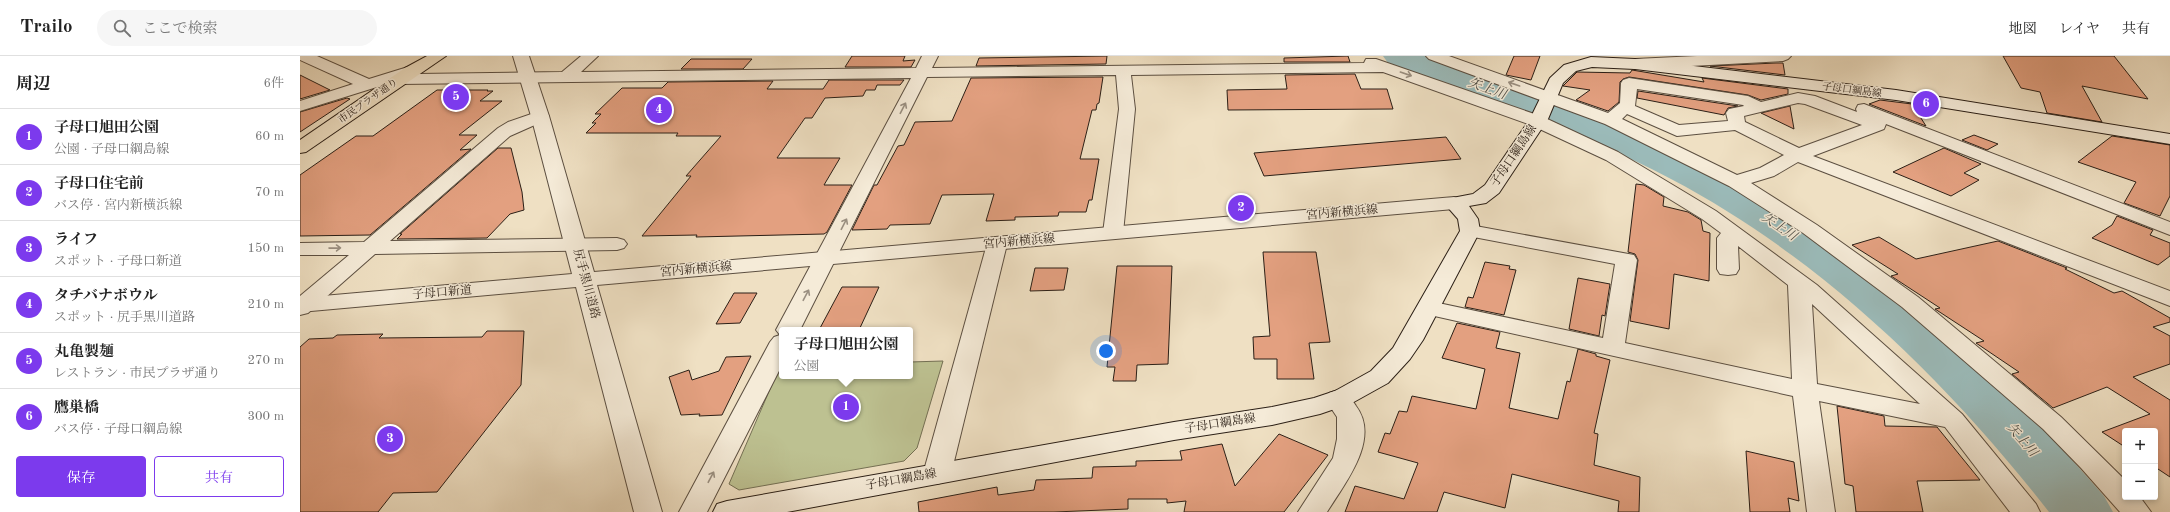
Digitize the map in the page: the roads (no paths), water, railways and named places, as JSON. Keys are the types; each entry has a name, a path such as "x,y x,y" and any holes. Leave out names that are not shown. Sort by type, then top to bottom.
{"main road":[{"name":"市民プラザ通り","path":"300,148 405,75 438,56"}],"street":[{"path":"304,56 367,84"},
{"name":"尻手黒川道路","path":"521,56 540,116 648,512"},
{"path":"568,76 590,56"},
{"path":"1356,56 1538,120 1612,156 1709,216 1799,282 1953,420 2026,512"},
{"path":"1434,56 1550,97 1618,114 1736,182 1810,229 1910,302 2052,422 2091,461 2137,512"},
{"path":"1635,64 1783,56"},
{"path":"1745,57 1747,77"},
{"name":"子母口綱島線","path":"1454,203 1479,199 1492,189 1538,120 1550,97 1556,81 1570,68 1591,62 1616,62 1816,85 1984,108 2170,139"},
{"path":"1616,62 1628,83 1628,104 1618,114"},
{"path":"300,106 367,84 405,75 568,76 926,64 1123,70 1386,67"},
{"path":"790,327 926,64"},
{"path":"1113,234 1127,109 1123,70"},
{"path":"1628,83 1748,101 1759,108"},
{"path":"1816,85 1830,96 2170,229"},
{"path":"1736,182 1767,172 1798,156 1878,125 1823,104 1798,98 1735,113 1737,125"},
{"path":"1618,114 1636,111 1677,131 1737,125 1798,156 1906,200 2170,299"},
{"path":"301,306 504,132 514,126 540,116"},
{"path":"1454,203 1468,217 1471,224 1470,231 1626,260 1613,347"},
{"name":"宮内新横浜線","path":"584,280 1454,203"},
{"name":"子母口綱島線","path":"727,512 1178,430 1279,415 1338,399 1366,386 1400,357 1470,231"},
{"path":"1728,269 1727,238 1737,236"},
{"path":"300,249 617,244"},
{"path":"937,474 997,244"},
{"name":"子母口新道","path":"301,306 584,280"},
{"path":"1799,282 1805,390 1821,512"},
{"path":"1428,308 1613,347 1805,390 1953,420"},
{"path":"693,512 779,348"},
{"path":"1312,512 1346,460 1350,439 1350,416 1338,399"}],"waterway":[{"name":"矢上川","path":"1399,56 1571,120 1639,148 1672,164 1732,197 1766,219 1832,266 1896,316 1926,343 1956,371 2012,429 2083,512"}],"place":[{"name":"丸亀製麺","path":"456,97"},
{"name":"鷹巣橋","path":"1926,104"},
{"name":"タチバナボウル","path":"659,110"},
{"name":"子母口住宅前","path":"1241,208"},
{"name":"子母口旭田公園","path":"846,407"},
{"name":"ライフ","path":"390,439"}]}
